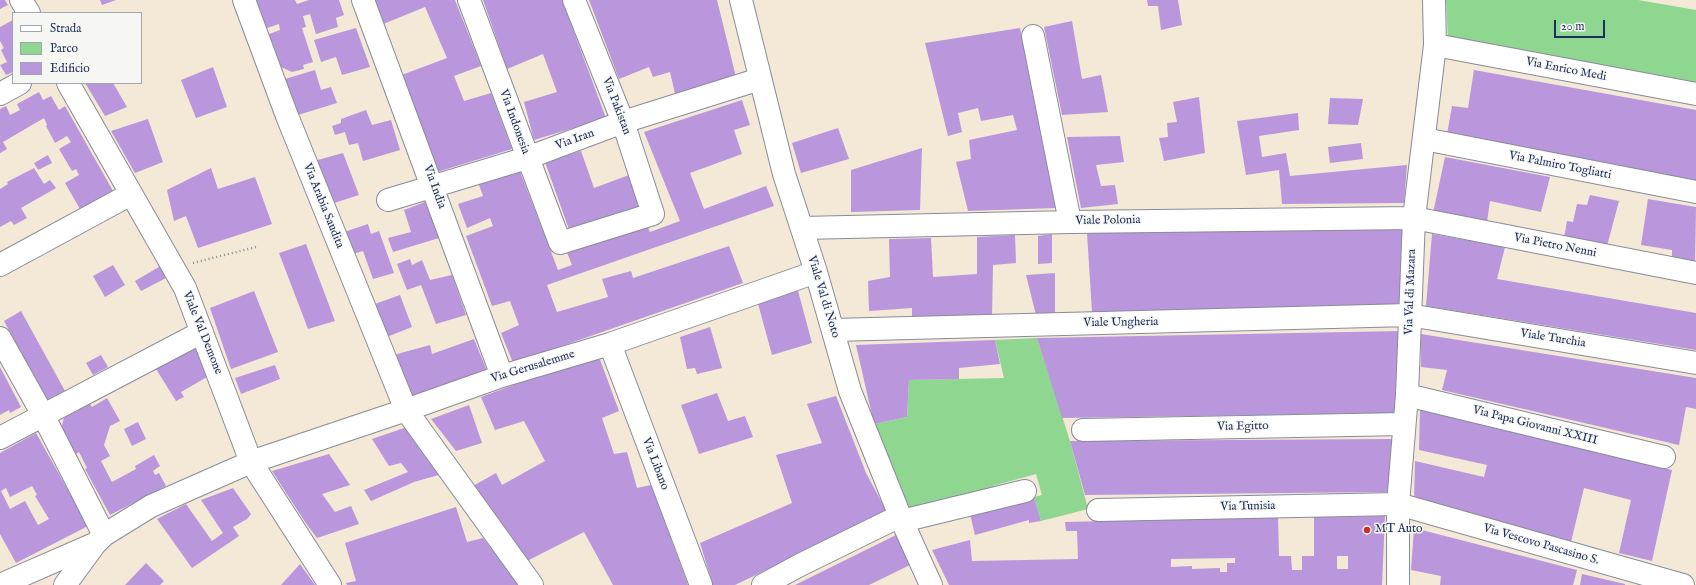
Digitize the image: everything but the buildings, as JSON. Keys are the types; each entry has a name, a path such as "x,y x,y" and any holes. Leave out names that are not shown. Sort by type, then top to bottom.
{"street":[{"path":"21,0 28,12"},
{"name":"Via Arabia Saudita","path":"244,0 287,116 406,410 532,585"},
{"name":"Via India","path":"363,0 434,187 502,376"},
{"name":"Via Indonesia","path":"469,0 560,243"},
{"name":"Via Pakistan","path":"560,243 654,214 623,122 574,0"},
{"name":"Viale Val di Noto","path":"741,0 784,174 816,272 850,391 901,519 931,585"},
{"name":"Via Val di Mazara","path":"1398,585 1398,504 1407,395 1414,218 1435,45 1434,0"},
{"path":"1033,36 1070,222"},
{"name":"Via Enrico Medi","path":"1435,45 1696,94"},
{"name":"Via Iran","path":"388,200 527,158 623,122 760,79"},
{"path":"0,94 18,84"},
{"name":"Viale Val Demone","path":"69,84 185,288 251,462 330,585"},
{"name":"Via Palmiro Togliatti","path":"1424,139 1696,192"},
{"path":"0,265 131,194"},
{"name":"Viale Polonia","path":"802,228 1070,222 1414,218"},
{"name":"Via Pietro Nenni","path":"1414,218 1696,273"},
{"name":"Via Gerusalemme","path":"100,540 151,506 251,462 502,376 610,344 816,272"},
{"name":"Viale Ungheria","path":"833,330 1409,316"},
{"name":"Viale Turchia","path":"1409,316 1696,363"},
{"path":"0,438 202,332"},
{"path":"0,338 43,415 100,540"},
{"name":"Via Libano","path":"610,344 701,585"},
{"name":"Via Papa Giovanni XXIII","path":"1407,395 1664,457"},
{"name":"Via Egitto","path":"1083,430 1404,424"},
{"path":"763,585 802,564 901,519 1026,491"},
{"name":"Via Tunisia","path":"1098,510 1398,504"},
{"name":"Via Vescovo Pascasino S.","path":"1398,504 1683,585"},
{"path":"69,584 100,540"},
{"path":"0,585 100,540"}],"path":[{"path":"173,268 256,247"}],"green space":[{"path":"1446,0 1638,0 1696,10 1696,85 1448,40"},
{"path":"1037,338 1070,441 1088,509 1041,521 1034,497 1042,495 1036,474 993,486 994,495 910,514 874,424 907,417 909,380 1004,378 995,340"}],"place":[{"name":"MT Auto","path":"1367,530"}]}
